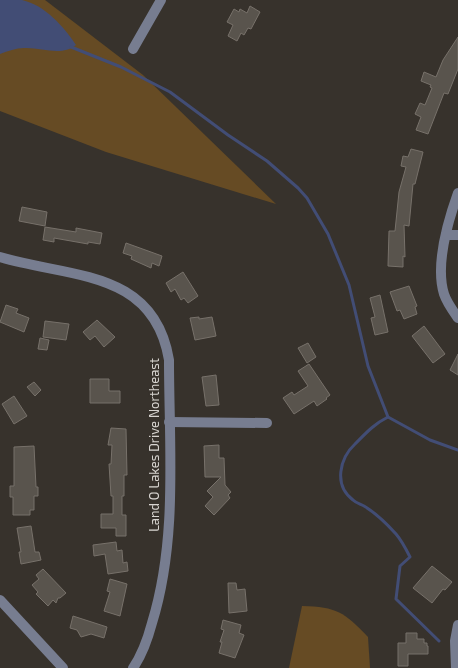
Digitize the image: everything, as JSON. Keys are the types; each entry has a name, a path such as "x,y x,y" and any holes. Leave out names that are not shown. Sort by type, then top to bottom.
{"street":[{"path":"133,49 161,0"},
{"path":"458,193 446,235 441,270 442,287 449,304 458,318"},
{"path":"446,235 458,235"},
{"name":"Land O Lakes Drive Northeast","path":"0,257 22,264 84,276 113,284 129,293 143,304 155,318 167,346 169,360 169,502 164,568 157,608 148,638 133,668"},
{"path":"169,422 267,424"},
{"path":"0,600 64,668"},
{"path":"456,668 455,641 458,625"}],"shaded area":[{"path":"0,0 45,0 143,75 276,204 106,152 0,111"},
{"path":"302,606 324,608 339,612 346,616 368,637 370,668 289,668"}],"water":[{"path":"0,0 22,0 38,7 60,24 76,45 70,49 57,51 21,48 0,54"}],"building":[{"path":"250,6 260,12 251,29 248,28 244,35 241,33 237,41 228,36 233,25 227,22 234,9 239,12 240,9 247,13"},
{"path":"458,37 458,69 448,94 444,93 428,134 416,130 421,117 415,114 420,103 425,105 432,88 430,87 431,85 421,81 424,72 436,77 443,60"},
{"path":"411,149 423,152 415,184 413,184 409,226 404,225 405,257 403,256 403,267 388,266 389,231 395,231 399,192 406,167 401,166 403,156 408,157"},
{"path":"22,207 47,212 45,226 19,221"},
{"path":"45,227 76,232 76,228 102,233 100,244 88,242 88,244 54,238 54,242 43,240"},
{"path":"126,243 162,256 159,266 152,263 151,268 131,259 132,256 123,253"},
{"path":"183,272 198,296 188,303 184,298 181,300 175,289 171,292 166,283"},
{"path":"409,286 417,306 415,307 417,314 404,319 400,310 397,311 390,292"},
{"path":"380,295 388,332 375,335 371,318 375,317 370,298"},
{"path":"6,305 18,309 16,313 29,318 24,332 0,322"},
{"path":"199,317 199,319 212,317 216,336 195,340 190,318"},
{"path":"97,320 115,337 104,347 95,336 90,340 83,332"},
{"path":"45,321 69,324 66,340 43,337"},
{"path":"424,326 445,354 433,363 412,336"},
{"path":"40,338 49,340 47,350 38,349"},
{"path":"308,343 316,357 307,363 298,348"},
{"path":"458,354 458,375 450,370"},
{"path":"309,364 330,395 317,406 314,401 294,414 283,398 292,392 294,395 308,386 298,371"},
{"path":"216,375 219,405 206,406 202,377"},
{"path":"90,379 109,379 109,391 120,391 120,403 90,403"},
{"path":"34,382 41,390 35,396 27,387"},
{"path":"14,396 27,416 14,424 2,404"},
{"path":"111,428 126,429 127,475 124,475 122,515 126,515 126,536 116,536 116,528 101,528 101,514 113,514 113,496 111,496 109,464 111,464 112,445 108,445"},
{"path":"219,445 219,458 224,458 225,485 231,492 228,495 230,498 214,515 205,506 213,497 207,491 221,477 205,477 204,446"},
{"path":"34,446 36,487 38,487 38,496 34,496 34,510 30,510 30,515 13,515 13,497 10,497 10,486 14,486 14,447"},
{"path":"31,526 35,552 39,552 41,560 21,564 19,552 21,552 17,528"},
{"path":"116,542 117,551 122,550 123,563 127,562 128,571 108,574 105,554 94,556 93,545"},
{"path":"432,566 452,582 445,590 443,589 432,603 413,588"},
{"path":"43,569 66,593 58,598 56,603 53,600 48,606 36,594 38,592 32,585 39,579 36,575"},
{"path":"110,579 127,584 120,616 104,611 110,592 107,591"},
{"path":"228,583 236,583 237,590 245,589 247,611 229,613"},
{"path":"73,616 107,627 104,638 91,634 81,637 77,630 70,628"},
{"path":"223,620 241,625 239,633 244,635 235,658 219,653 222,642 220,642 224,630 221,629"},
{"path":"406,633 417,633 417,639 424,639 424,643 427,643 428,646 428,654 408,654 408,666 398,666 398,643 406,643"}],"waterway":[{"path":"71,47 121,67 170,92 228,135 267,161 298,188 307,198 328,234 349,285 368,366 388,417 430,440 458,450"},
{"path":"388,417 370,429 350,450 343,464 341,479 347,494 354,501 364,506 380,518 402,542 410,557 400,566 396,599 439,641"}]}
